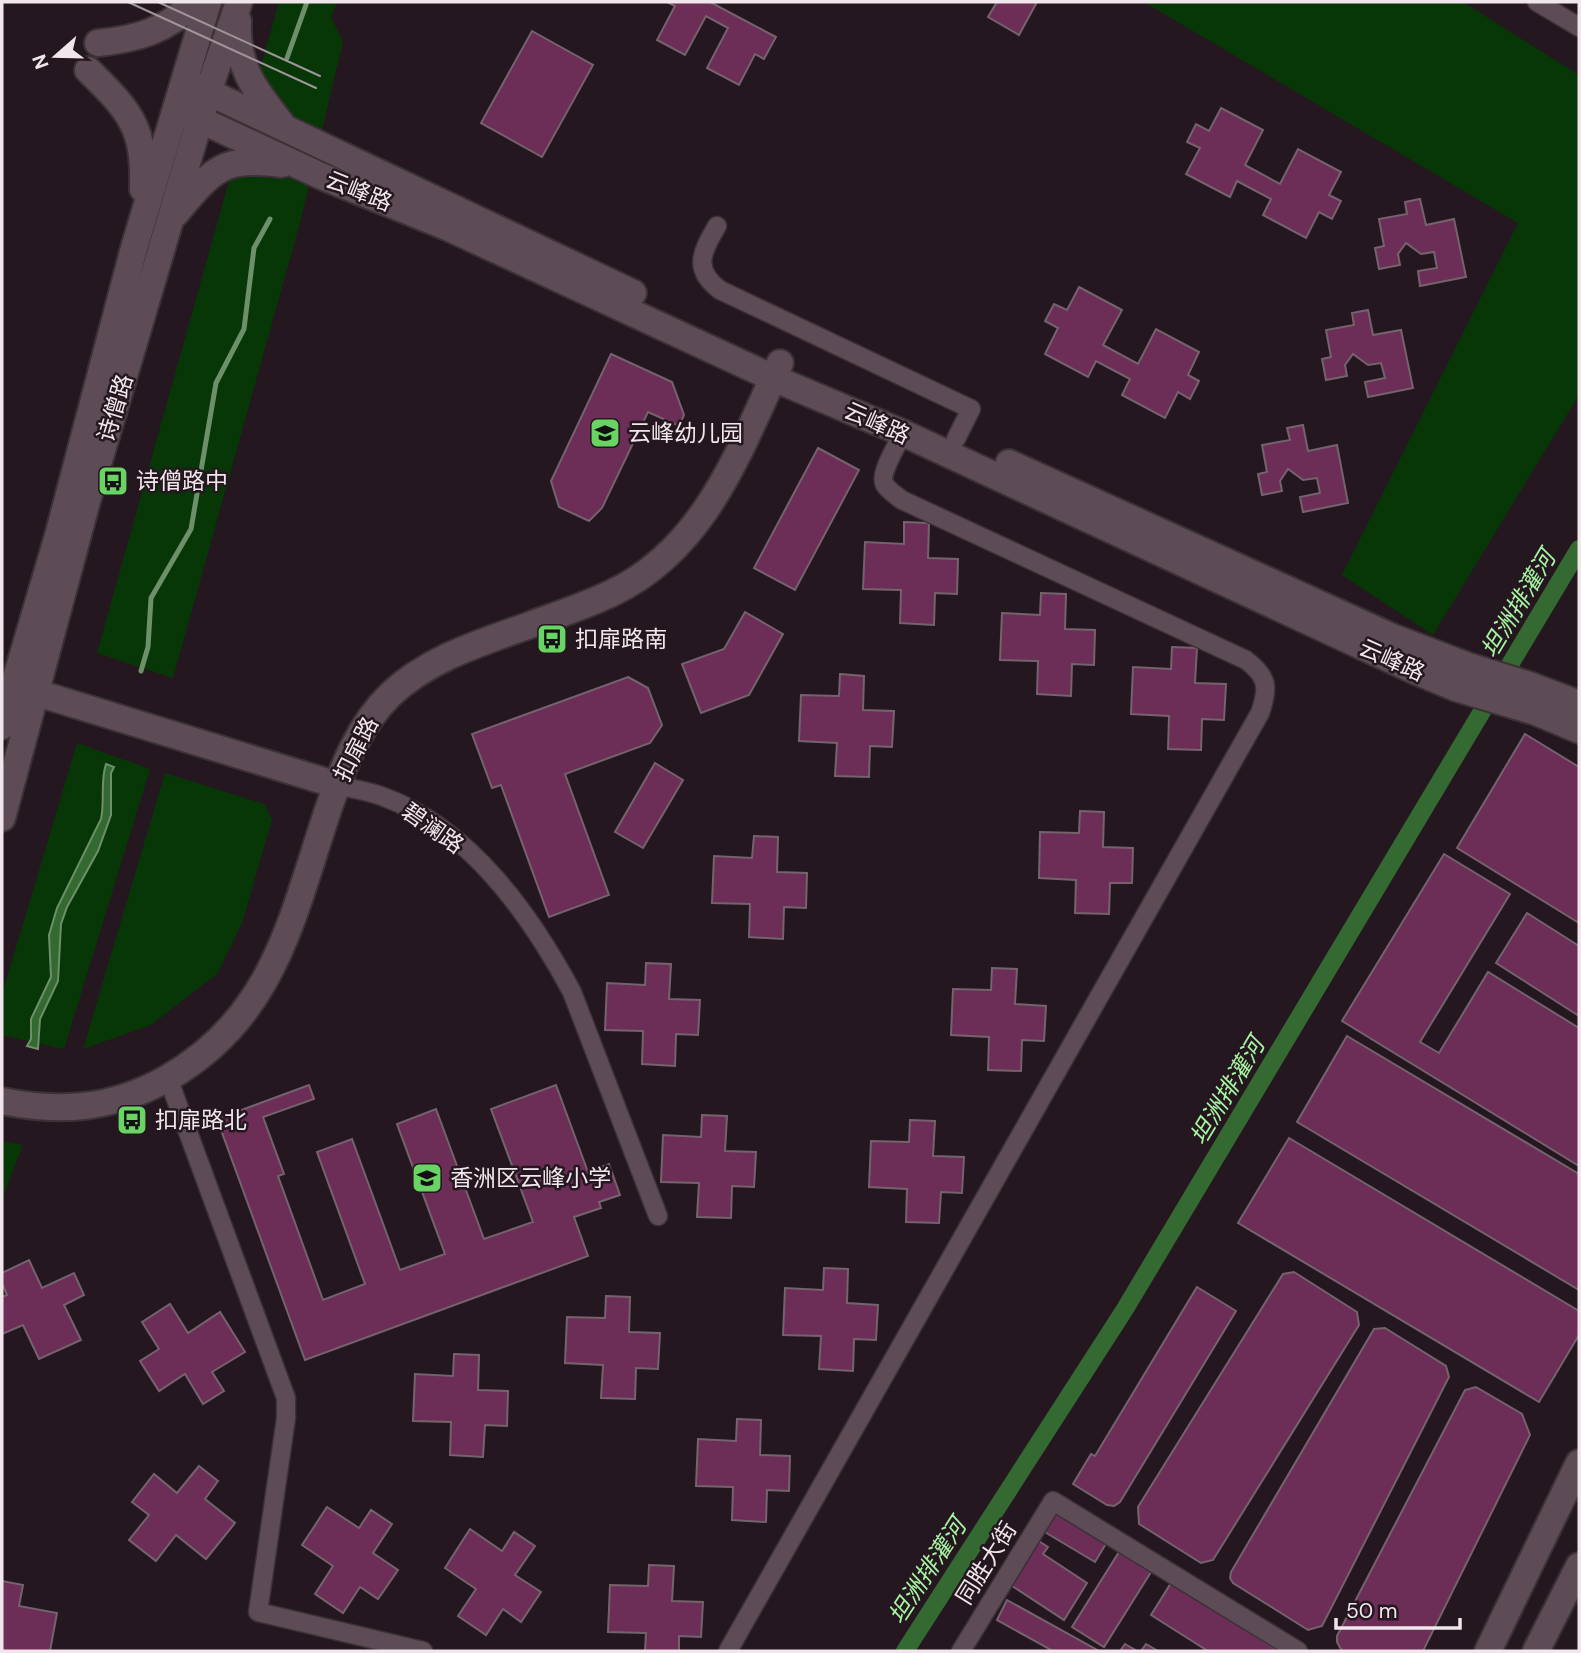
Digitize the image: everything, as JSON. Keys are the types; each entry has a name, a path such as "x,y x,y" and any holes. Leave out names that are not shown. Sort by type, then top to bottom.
{"street":[{"path":"98,43 122,41 154,32 178,17 194,2"},
{"name":"诗僧路","path":"197,87 208,2"},
{"path":"239,2 237,35 240,59 259,96 285,127"},
{"name":"诗僧路","path":"2,818 17,687 143,219 197,87 239,2"},
{"path":"1537,2 1579,27"},
{"path":"88,71 118,99 139,135 144,166 143,219"},
{"name":"云峰路","path":"197,87 285,127 903,433 1415,659"},
{"name":"诗僧路","path":"2,726 87,500 170,219 188,114"},
{"name":"云峰路","path":"188,114 301,166 777,370 956,439 1415,659 1456,688 1575,715"},
{"path":"170,219 206,178 234,163 255,161 301,166"},
{"path":"712,234 701,257 704,272 712,284 971,409 956,439"},
{"name":"扣扉路","path":"2,1101 35,1108 103,1103 128,1096 168,1078 225,1036 263,986 285,938 337,785 363,727 383,702 417,673 455,653 612,593 668,555 690,533 715,498 777,370"},
{"path":"728,1651 1260,713 1267,695 1262,675 1246,660 902,500 885,486 883,480 884,472 903,433"},
{"name":"碧澜路","path":"17,687 387,798 453,836 483,866 529,922 557,964 572,992 658,1216"},
{"path":"168,1078 286,1398 286,1418 258,1612 423,1651"},
{"path":"1488,1651 1579,1463"},
{"name":"同胜大街","path":"961,1651 1053,1501 1298,1651"},
{"path":"1536,1651 1579,1566"}],"shaded area":[{"path":"279,2 337,2 331,17 343,42 300,223 173,678 97,653"},
{"path":"1144,2 1463,2 1579,75 1579,395 1433,635 1342,575 1518,223"},
{"path":"77,743 150,769 64,1049 2,1035 2,994"},
{"path":"106,764 114,767 111,773 111,815 98,851 67,907 61,924 58,981 40,1019 38,1049 27,1046 31,1039 31,1019 51,977 49,935 57,908 101,819"},
{"path":"165,773 264,804 272,820 242,923 218,973 151,1025 83,1049"},
{"path":"2,1141 23,1145 2,1199"}],"building":[{"path":"667,2 710,2 776,37 764,59 755,54 739,85 707,68 728,28 706,16 685,55 657,40 675,6"},
{"path":"997,2 1037,2 1019,35 988,17"},
{"path":"532,31 593,65 542,157 481,123"},
{"path":"1221,108 1263,130 1245,165 1280,184 1298,149 1341,172 1329,195 1341,201 1332,219 1319,212 1306,238 1263,215 1271,199 1237,181 1230,197 1186,174 1200,148 1187,142 1196,124 1209,131"},
{"path":"1420,199 1426,225 1454,219 1466,277 1420,286 1418,271 1437,268 1434,252 1421,254 1406,243 1398,254 1400,265 1379,269 1375,248 1384,246 1379,219 1407,214 1405,202"},
{"path":"1079,287 1122,310 1103,345 1138,364 1156,329 1199,352 1188,375 1199,381 1190,399 1178,392 1165,418 1122,395 1130,379 1096,361 1088,377 1045,354 1058,328 1045,321 1054,304 1067,310"},
{"path":"1368,310 1373,335 1401,330 1413,388 1368,397 1365,382 1385,378 1381,363 1368,365 1353,354 1345,365 1347,376 1326,380 1322,359 1331,357 1326,330 1354,325 1352,313"},
{"path":"611,354 672,382 684,415 679,426 648,412 602,508 589,521 559,507 551,481"},
{"path":"1303,425 1308,451 1337,445 1348,503 1303,512 1300,497 1320,493 1317,478 1303,480 1288,469 1280,481 1282,491 1262,495 1258,474 1267,472 1262,445 1290,440 1287,428"},
{"path":"818,448 859,470 795,590 754,568"},
{"path":"904,522 929,523 928,558 958,559 957,594 935,593 934,625 900,623 901,590 863,589 865,542 904,544"},
{"path":"1041,593 1066,594 1065,629 1095,630 1094,665 1072,664 1071,696 1037,694 1038,661 1000,660 1002,613 1040,615"},
{"path":"745,612 783,634 749,695 701,713 682,664 724,649"},
{"path":"1172,647 1197,648 1195,683 1226,684 1224,720 1202,719 1201,750 1168,749 1169,716 1131,714 1133,667 1171,669"},
{"path":"840,674 864,676 863,710 894,711 892,747 870,746 869,777 835,776 837,743 799,741 801,695 839,696"},
{"path":"628,677 648,688 662,725 650,743 565,774 609,895 549,917 501,785 492,788 472,734"},
{"path":"1525,734 1579,767 1579,923 1457,848"},
{"path":"655,763 683,780 643,848 615,832"},
{"path":"1080,811 1104,812 1103,847 1133,848 1132,883 1110,883 1109,914 1075,913 1076,880 1039,878 1040,832 1079,833"},
{"path":"754,836 778,837 777,872 807,873 806,908 784,907 783,939 749,937 750,904 712,903 714,856 752,858"},
{"path":"1444,854 1510,894 1420,1042 1439,1053 1488,972 1579,1028 1579,1166 1342,1021"},
{"path":"1527,913 1579,946 1579,1016 1496,963"},
{"path":"646,963 671,964 669,999 700,1000 698,1035 676,1034 675,1066 642,1064 643,1031 605,1030 607,983 645,985"},
{"path":"992,968 1017,969 1015,1004 1046,1006 1044,1041 1022,1040 1021,1071 988,1070 989,1037 951,1035 953,989 991,990"},
{"path":"1347,1036 1579,1174 1579,1290 1297,1122"},
{"path":"309,1085 314,1099 263,1117 284,1174 278,1176 323,1300 365,1284 317,1152 352,1139 400,1270 445,1254 397,1124 436,1109 484,1239 533,1222 491,1109 556,1085 588,1172 609,1164 620,1195 599,1202 601,1208 574,1217 588,1256 305,1360 217,1119"},
{"path":"702,1115 727,1116 725,1151 756,1152 754,1187 732,1186 731,1218 697,1217 699,1183 661,1182 663,1135 701,1137"},
{"path":"910,1120 935,1121 933,1156 964,1157 962,1193 941,1192 939,1223 906,1222 907,1189 869,1187 871,1141 909,1142"},
{"path":"1289,1138 1579,1311 1579,1335 1539,1402 1238,1223"},
{"path":"29,1260 42,1288 74,1273 84,1295 64,1305 81,1340 39,1359 23,1325 2,1334 2,1297 7,1295 2,1283 2,1273"},
{"path":"824,1268 848,1269 847,1303 878,1305 876,1340 854,1339 853,1371 819,1369 821,1336 783,1335 785,1288 823,1290"},
{"path":"1294,1272 1357,1312 1359,1325 1213,1560 1201,1563 1139,1524 1138,1507 1283,1274"},
{"path":"1197,1287 1236,1311 1120,1502 1114,1506 1107,1505 1073,1484 1091,1454 1095,1456"},
{"path":"606,1296 630,1297 629,1332 660,1333 658,1369 636,1368 635,1399 601,1398 603,1365 565,1363 567,1317 605,1318"},
{"path":"170,1304 188,1333 220,1312 245,1352 212,1372 224,1391 203,1404 185,1374 159,1391 140,1361 159,1349 142,1322"},
{"path":"1385,1328 1446,1366 1449,1377 1322,1626 1308,1630 1233,1583 1231,1572 1374,1329"},
{"path":"454,1354 479,1355 478,1390 508,1391 507,1426 485,1425 483,1457 450,1455 451,1422 413,1421 415,1374 453,1376"},
{"path":"1476,1387 1522,1414 1530,1435 1423,1651 1342,1651 1337,1636 1465,1390"},
{"path":"737,1419 761,1420 760,1455 790,1456 789,1491 767,1490 766,1522 732,1520 733,1487 696,1486 698,1439 736,1441"},
{"path":"199,1466 218,1481 205,1499 235,1523 206,1559 176,1535 156,1561 129,1540 149,1515 132,1502 154,1474 177,1493"},
{"path":"327,1507 359,1528 371,1510 392,1524 373,1553 398,1570 378,1599 360,1587 343,1613 315,1594 333,1566 302,1545"},
{"path":"1055,1511 1107,1542 1095,1562 1043,1531"},
{"path":"470,1529 502,1551 514,1532 535,1546 515,1575 541,1592 521,1622 503,1609 486,1635 458,1616 476,1589 445,1568"},
{"path":"1034,1538 1048,1547 1043,1554 1087,1583 1064,1620 1006,1582"},
{"path":"1119,1552 1151,1572 1104,1647 1072,1627"},
{"path":"649,1565 674,1566 672,1601 703,1602 701,1637 679,1636 679,1651 645,1651 646,1633 608,1632 610,1585 648,1586"},
{"path":"2,1581 23,1585 19,1606 57,1613 50,1651 2,1651"},
{"path":"1171,1583 1279,1651 1208,1651 1151,1615"},
{"path":"1007,1600 1099,1651 1053,1651 997,1620"},
{"path":"1125,1644 1137,1651 1120,1651"},
{"path":"1146,1644 1158,1651 1141,1651"}],"waterway":[{"path":"287,58 307,2"},
{"path":"141,671 148,647 151,598 191,529 216,383 244,329 254,248 270,219"},
{"name":"坦洲排灌河","path":"905,1651 1125,1309 1579,549"}],"tram line":[{"path":"128,2 316,88"},
{"path":"158,2 320,76"}],"place":[{"name":"云峰幼儿园","path":"605,433"},
{"name":"诗僧路中","path":"113,481"},
{"name":"扣扉路南","path":"552,639"},
{"name":"扣扉路北","path":"132,1120"},
{"name":"香洲区云峰小学","path":"427,1178"}]}
